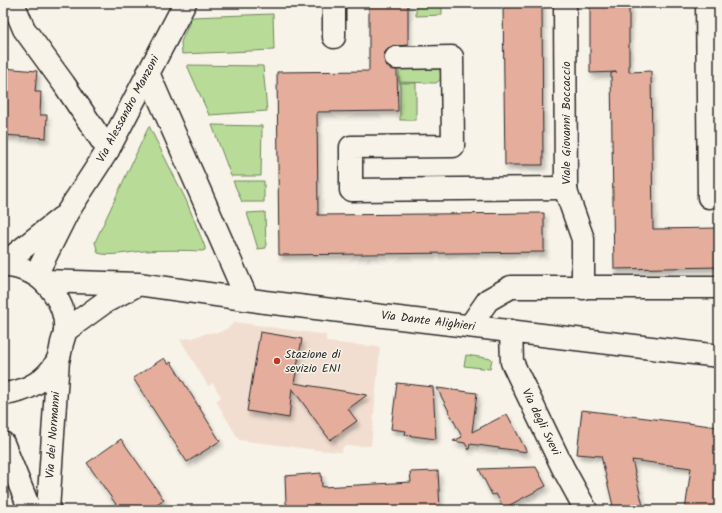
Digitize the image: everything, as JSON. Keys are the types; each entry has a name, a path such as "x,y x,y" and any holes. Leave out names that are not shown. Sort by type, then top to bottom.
{"street":[{"path":"13,3 24,29 72,95 108,150"},
{"name":"Via Alessandro Manzoni","path":"40,278 67,213 108,150 185,3"},
{"path":"334,3 334,38"},
{"name":"Viale Giovanni Boccaccio","path":"565,3 566,188 583,239 583,288"},
{"path":"707,3 709,197"},
{"path":"396,58 452,57 453,146 351,147 351,190 566,188"},
{"path":"148,73 247,299"},
{"name":"Via Alessandro Manzoni","path":"3,265 67,213"},
{"name":"Via Dante Alighieri","path":"3,265 20,268 40,278 138,284 247,299 719,356"},
{"path":"3,394 26,389 39,382 50,371 58,359 65,331 64,318 60,304 53,292 40,278"},
{"path":"65,331 105,302 138,284"},
{"path":"470,326 488,300 511,287 719,287"},
{"name":"Via degli Svevi","path":"511,331 512,362 563,468 586,510"},
{"name":"Via dei Normanni","path":"48,510 58,359"},
{"path":"3,443 30,510"}],"shaded area":[{"path":"235,322 326,335 326,342 380,347 371,446 344,446 341,452 239,440 216,401 221,397 213,383 208,386 180,339 192,338 207,333 220,332"}],"green space":[{"path":"416,3 442,3 442,15 416,16"},
{"path":"273,14 274,50 182,54 181,42 192,17"},
{"path":"187,65 263,66 267,111 209,115"},
{"path":"399,67 438,67 440,69 441,79 436,83 399,82"},
{"path":"400,83 416,83 416,120 400,120"},
{"path":"212,125 262,126 261,176 231,176"},
{"path":"149,126 186,200 205,250 144,251 114,254 98,253 95,242"},
{"path":"233,181 264,181 264,202 242,202"},
{"path":"265,212 266,248 258,249 247,213"},
{"path":"466,355 492,359 490,369 464,366"}],"building":[{"path":"369,3 408,3 408,45 390,47 385,52 384,58 385,64 390,69 397,70 398,111 317,112 318,215 544,213 544,252 279,255 277,72 369,71"},
{"path":"503,3 542,3 543,165 505,165"},
{"path":"590,3 629,3 629,72 651,71 653,229 719,228 719,267 614,269 611,73 617,72 590,73"},
{"path":"3,68 37,71 35,92 41,92 40,115 47,115 46,138 3,135"},
{"name":"Stazione di sevizio ENI","path":"260,332 302,339 294,383 367,395 348,409 357,421 330,440 292,388 289,418 247,411"},
{"path":"164,358 168,364 171,362 220,441 187,462 133,378"},
{"path":"397,383 433,387 436,439 405,435 406,431 391,429"},
{"path":"437,388 477,393 472,432 507,414 527,452 470,444 469,450 465,443 453,441 462,437"},
{"path":"582,410 719,427 719,493 717,510 685,510 691,468 632,460 644,510 614,510 601,456 577,454"},
{"path":"121,439 164,500 150,510 120,510 87,463"},
{"path":"536,467 546,486 504,508 496,494 492,495 479,469"},
{"path":"438,471 440,510 290,510 286,503 285,476 321,473 322,487 411,482 410,472"}],"place":[{"name":"Stazione di sevizio ENI","path":"277,361"}]}
